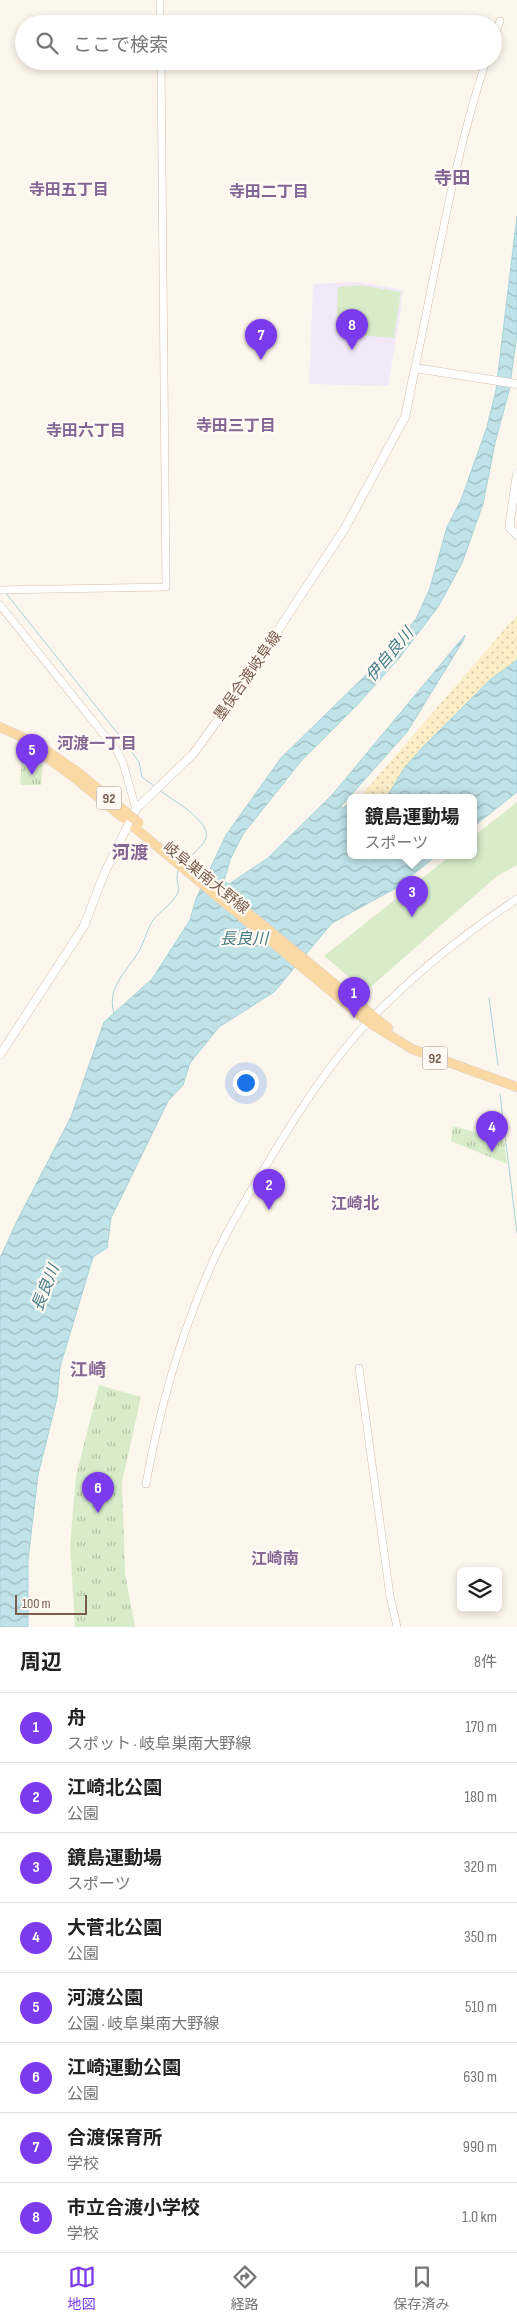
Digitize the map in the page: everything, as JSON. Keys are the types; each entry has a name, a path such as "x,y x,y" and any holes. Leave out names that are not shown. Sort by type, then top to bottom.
{"main road":[{"path":"418,368 517,384"},
{"name":"墨俣合渡岐阜線","path":"0,1055 84,926 104,874 136,809 193,754 231,702 346,528 405,417 418,368"},
{"path":"517,474 510,528 517,535"},
{"name":"岐阜巣南大野線","path":"0,727 37,744 368,1017 412,1050 494,1076 517,1081"},
{"name":"岐阜巣南大野線","path":"0,733 35,749 77,776"},
{"name":"岐阜巣南大野線","path":"494,1076 517,1087"}],"street":[{"path":"160,0 160,15"},
{"path":"4,590 166,588 161,70"},
{"path":"418,368 439,244 474,99 483,70"},
{"path":"0,605 117,751 123,763 136,809"},
{"path":"146,1484 157,1427 172,1373 210,1267 226,1235 294,1120 368,1017 420,972 517,899"},
{"path":"359,1368 390,1596 397,1627"}],"shaded area":[{"path":"359,282 403,290 388,386 309,384 313,284"}],"green space":[{"path":"360,285 401,292 394,338 336,333 338,287"},
{"path":"25,755 43,765 41,785 22,785 20,783 22,759"},
{"path":"517,802 517,865 496,877 366,991 324,956 446,859 477,859 477,834"},
{"path":"453,1126 504,1140 507,1164 451,1141"},
{"path":"99,1385 141,1397 122,1482 125,1573 135,1627 75,1627 70,1545 76,1476"}],"sand":[{"path":"517,615 517,660 490,680 423,747 405,767 388,794 366,794 364,792"}],"water":[{"name":"長良川","path":"517,216 517,334 509,391 495,443 483,504 462,563 438,607 400,657 358,704 302,760 243,834 230,860 224,881 229,884 268,858 333,794 465,635 407,732 352,794 347,794 347,799 341,806 343,808 347,805 347,859 432,859 396,888 332,923 274,992 219,1027 190,1063 183,1085 168,1101 111,1218 107,1248 93,1257 60,1367 57,1398 38,1475 28,1560 28,1627 0,1627 0,1258 71,1117 104,1022 152,979 190,920 196,899 226,835 281,758 374,667 416,619 430,588 447,527 461,500 487,427 496,390"},
{"path":"517,660 517,792 477,824 477,794 388,794 405,767 490,680"}],"waterway":[{"path":"5,592 126,744 139,762 142,777 154,786"},
{"path":"159,790 189,811 206,831 206,838 203,844 188,859"},
{"path":"114,1013 112,1003 116,985 138,953 153,920 176,896 178,892 177,876 179,869"},
{"path":"489,998 498,1065"},
{"path":"500,1094 517,1233"}],"place":[{"name":"市立合渡小学校","path":"352,350"},
{"name":"合渡保育所","path":"261,360"},
{"name":"河渡公園","path":"32,775"},
{"name":"鏡島運動場","path":"412,917"},
{"name":"舟","path":"354,1018"},
{"name":"大菅北公園","path":"492,1152"},
{"name":"江崎北公園","path":"269,1210"},
{"name":"江崎運動公園","path":"98,1513"}],"district":[{"name":"寺田","path":"452,178"},
{"name":"寺田五丁目","path":"69,190"},
{"name":"寺田二丁目","path":"269,192"},
{"name":"寺田三丁目","path":"236,426"},
{"name":"寺田六丁目","path":"86,431"},
{"name":"河渡一丁目","path":"97,744"},
{"name":"河渡","path":"130,853"},
{"name":"江崎北","path":"355,1204"},
{"name":"江崎","path":"88,1370"},
{"name":"江崎南","path":"275,1559"}],"water label":[{"name":"伊自良川","path":"390,655"}]}
